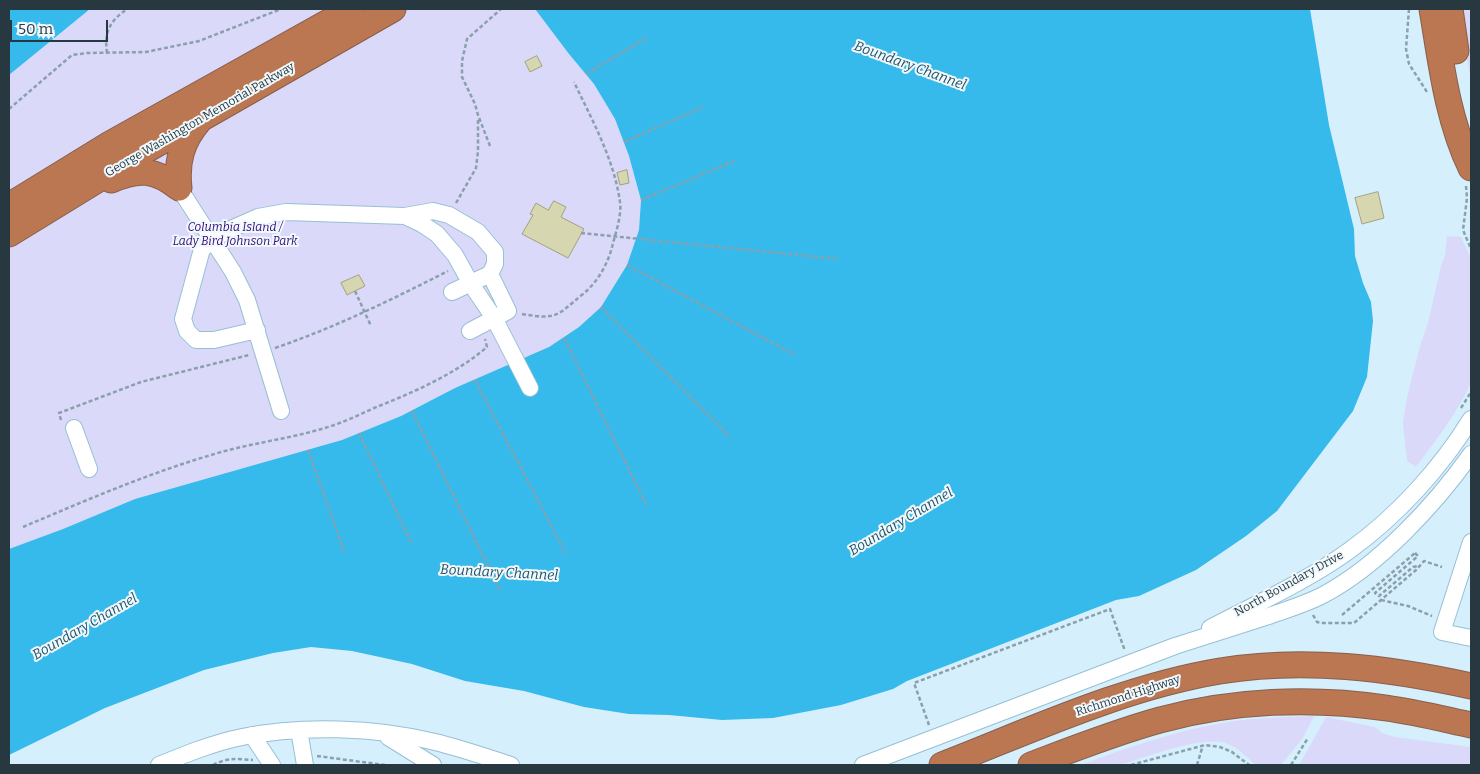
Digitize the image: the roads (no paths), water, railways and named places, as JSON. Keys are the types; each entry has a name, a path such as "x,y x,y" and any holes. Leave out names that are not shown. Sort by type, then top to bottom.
{"highway":[{"name":"George Washington Memorial Parkway","path":"9,206 110,144 352,9"},
{"name":"George Washington Memorial Parkway","path":"9,234 201,118 393,9"},
{"path":"1432,9 1452,120 1471,168"},
{"path":"1450,9 1455,49 1471,124"},
{"path":"180,188 178,167 181,150 184,142 201,118"},
{"path":"50,209 121,176 135,172 156,174 180,188"},
{"name":"Richmond Highway","path":"942,765 1134,692 1173,681 1221,671 1286,665 1362,667 1423,676 1471,686"},
{"path":"1031,765 1160,720 1202,711 1272,703 1362,705 1471,725"}],"street":[{"path":"180,188 240,286 257,330 281,411"},
{"path":"257,330 206,341 196,340 187,331 183,319 187,301 202,249 224,232 258,218 286,212 405,216 432,211 449,215 478,232 495,252 495,264 490,274 452,292"},
{"path":"405,216 437,234 455,255 471,284 501,315"},
{"path":"490,274 501,315 530,388"},
{"path":"474,329 501,315"},
{"name":"North Boundary Drive","path":"1175,646 1293,584 1349,550 1384,522 1410,496 1450,450 1466,414"},
{"path":"68,425 89,469"},
{"path":"1450,450 1470,459"},
{"name":"North Boundary Drive","path":"863,765 1175,646 1306,603 1345,582 1381,554 1405,531 1470,459"},
{"path":"1471,542 1442,632 1471,638"},
{"path":"299,730 304,760"},
{"path":"164,764 210,746 252,735 299,730 346,730 435,742 511,765"},
{"path":"384,734 433,765"},
{"path":"252,735 265,761"},
{"path":"440,765 447,765"}],"water":[{"path":"9,9 90,9 9,75"},
{"name":"Boundary Channel","path":"535,9 1310,9 1329,125 1354,229 1355,256 1371,302 1373,321 1367,377 1353,411 1277,511 1246,536 1196,570 1139,596 1116,600 907,681 893,689 841,705 773,718 722,720 669,715 629,714 584,707 524,691 465,681 412,664 352,651 311,647 273,653 204,670 105,708 9,755 9,549 135,499 342,440 401,416 455,388 549,347 579,327 601,307 627,265 639,230 641,200 629,156 615,119 594,84"}],"park label":[{"name":"Columbia Island / Lady Bird Johnson Park","path":"235,235"}]}
